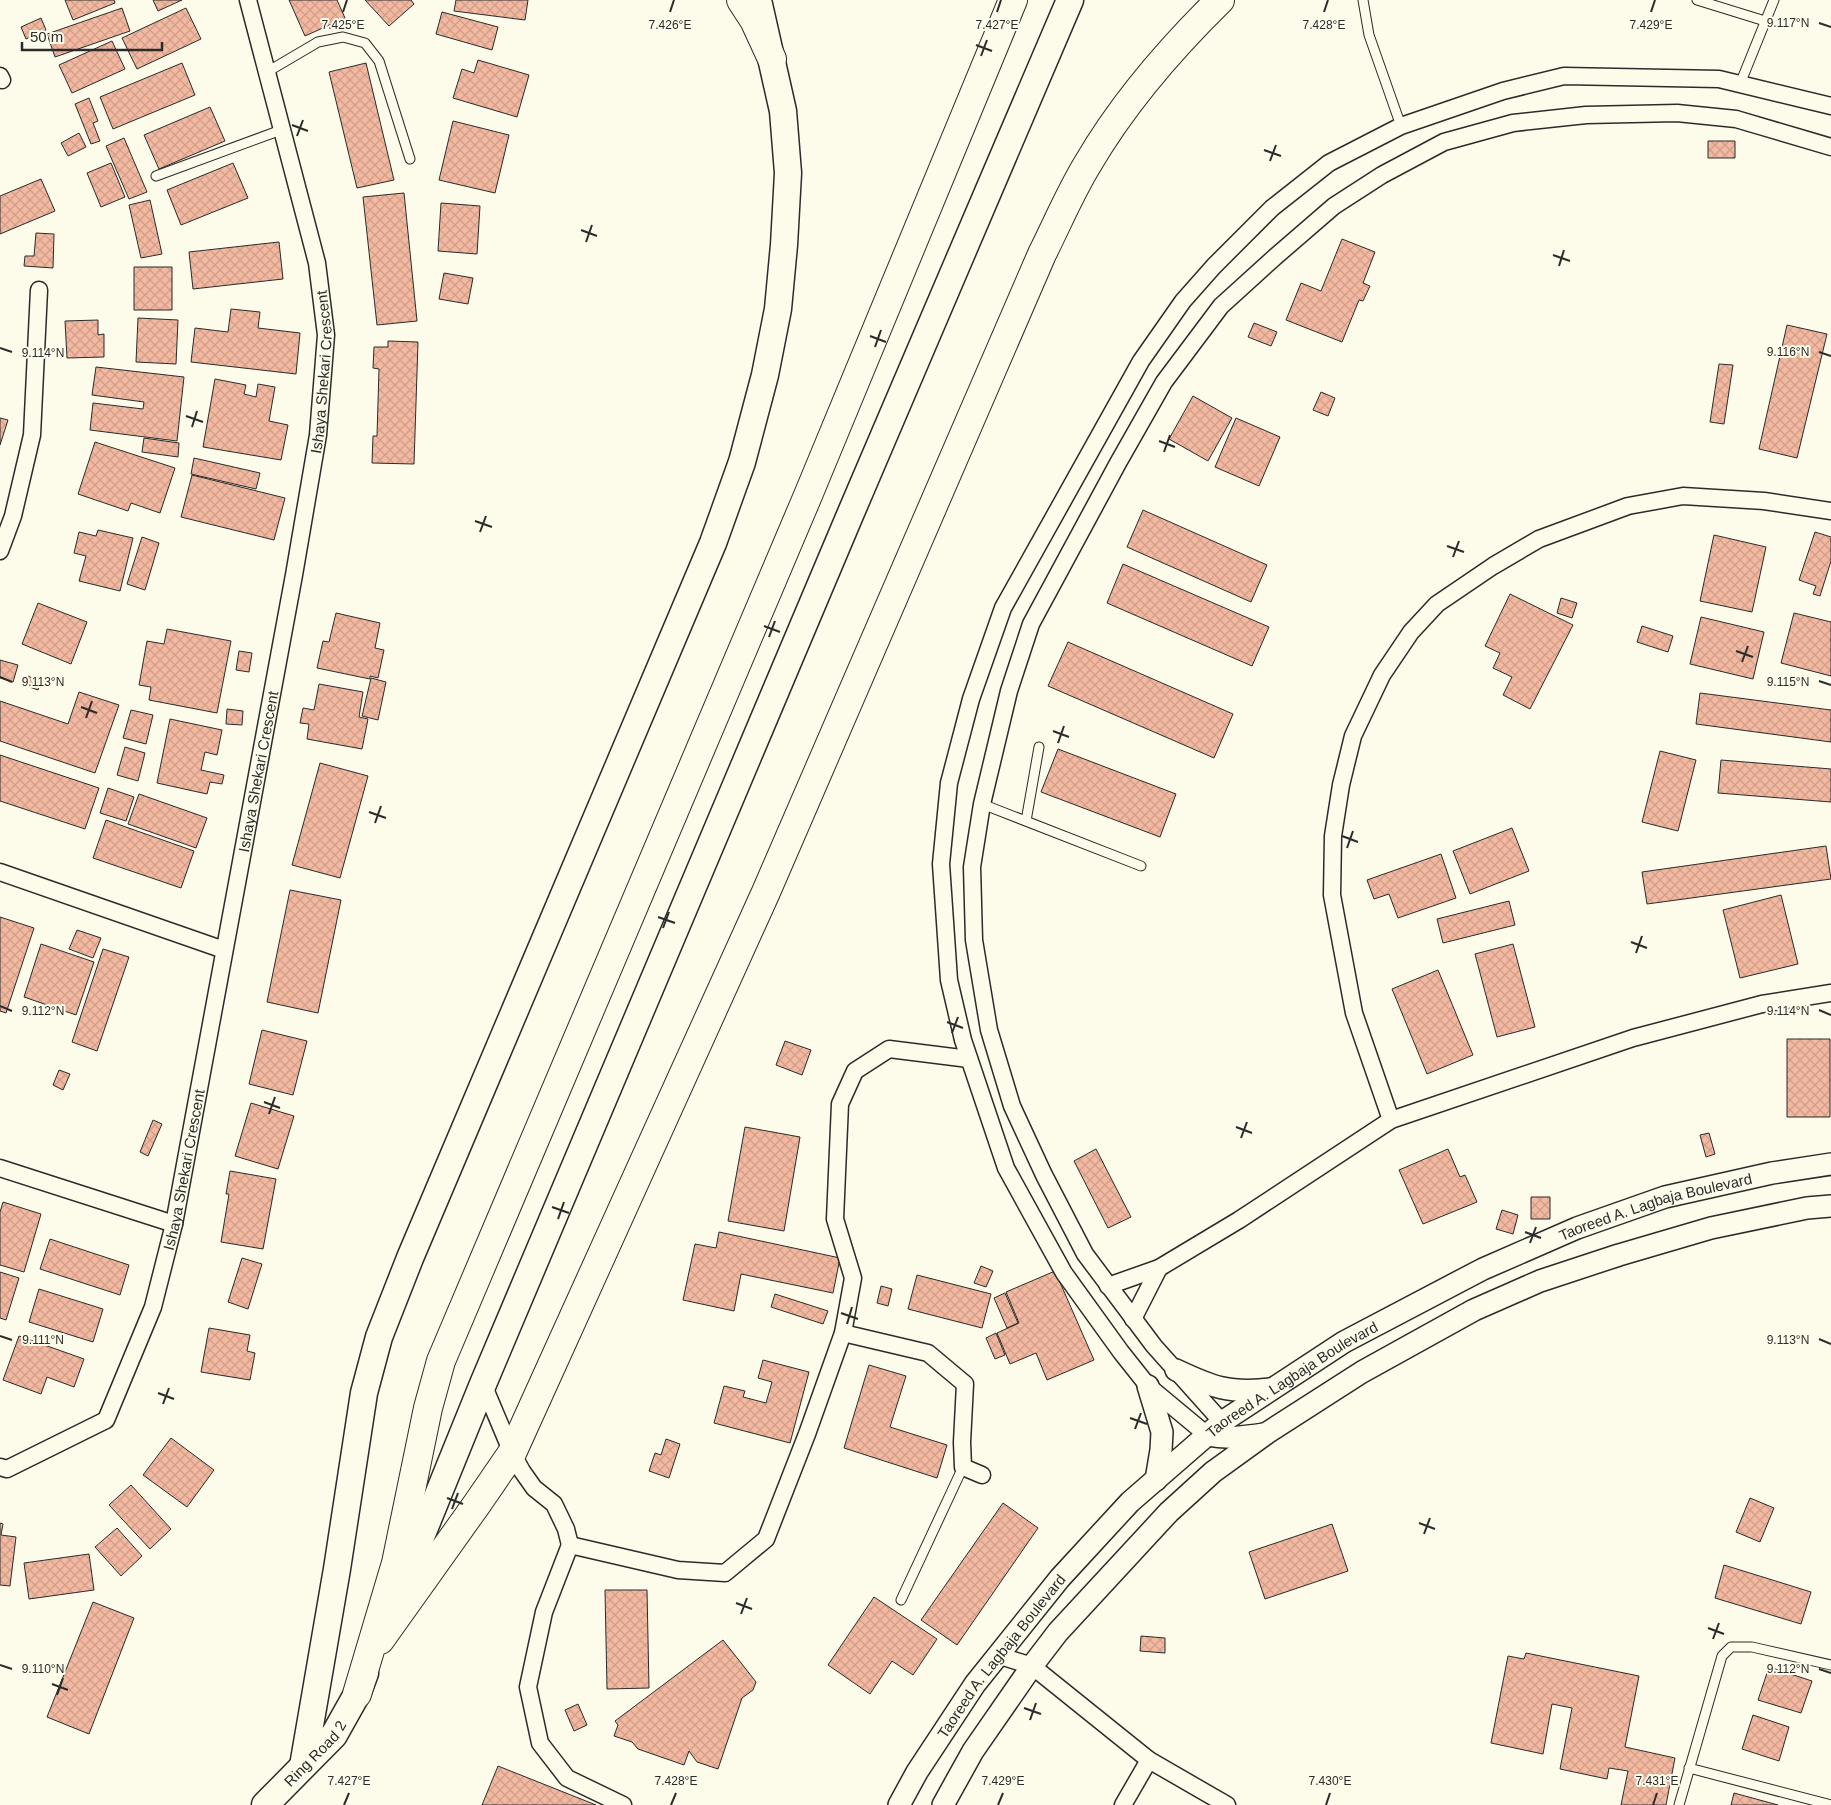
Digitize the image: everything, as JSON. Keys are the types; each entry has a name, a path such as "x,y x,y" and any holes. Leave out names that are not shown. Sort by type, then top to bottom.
{"highway":[{"path":"741,0 754,20 772,59"},
{"path":"357,1694 396,1563 428,1408 441,1360 809,493 1013,0"},
{"path":"380,1640 512,1453 766,892 1042,254 1086,166 1126,104 1177,43 1220,0"}],"main road":[{"path":"303,1766 340,1550 364,1393 379,1337 414,1249 709,552 742,462 765,375 778,309 788,173 783,111 758,0"},
{"name":"Ring Road 2","path":"265,1805 334,1735 357,1694 483,1384 842,533 1070,0"}],"street":[{"name":"Ishaya Shekari Crescent","path":"0,1467 7,1469 106,1420 152,1307 174,1224 294,575 318,435 326,335 317,263 248,0"},
{"path":"1267,1433 1238,1438 1217,1432 1148,1386 1121,1352 1064,1273 1006,1168 963,1040 949,980 941,864 949,784 971,699 1003,608 1141,361 1183,301 1214,266 1272,208 1329,164 1401,126 1503,91 1564,76 1720,79 1831,106"},
{"path":"1213,1472 1217,1432 1176,1370 1133,1319 1085,1254 1044,1175 1012,1106 989,1030 974,940 972,867 982,804 1009,691 1031,624 1164,382 1222,306 1334,206 1382,175 1444,142 1513,123 1586,115 1677,113 1736,119 1831,147"},
{"path":"0,551 13,516 32,435 39,290"},
{"path":"1392,1120 1354,1013 1332,894 1333,836 1341,785 1353,736 1382,675 1412,632 1437,604 1493,566 1539,539 1628,506 1683,496 1764,501 1831,511"},
{"path":"0,872 224,950"},
{"path":"1108,1286 1159,1268 1239,1220 1392,1120 1632,1038 1762,1004 1831,993"},
{"path":"570,1544 678,1570 725,1573 766,1539 807,1434 843,1333 853,1278 835,1219 840,1104 855,1070 889,1049 969,1058"},
{"name":"Taoreed A. Lagbaja Boulevard","path":"899,1805 917,1772 975,1684 1060,1578 1130,1502 1217,1432 1276,1388 1352,1338 1484,1269 1577,1228 1665,1197 1772,1173 1831,1164"},
{"path":"0,1168 174,1224"},
{"name":"Taoreed A. Lagbaja Boulevard","path":"943,1805 973,1751 1058,1632 1169,1512 1213,1472 1267,1433 1362,1372 1448,1324 1474,1310 1540,1281 1711,1228 1807,1208 1831,1206"},
{"path":"1133,1319 1159,1268"},
{"path":"843,1333 928,1353 965,1384 962,1442 963,1467 982,1475"},
{"path":"1176,1370 1207,1385 1226,1389 1248,1392 1276,1388"},
{"path":"483,1384 512,1453 534,1488 554,1504 566,1529 570,1544 544,1612 528,1687 540,1743 567,1778 623,1805"},
{"path":"1148,1386 1162,1432 1156,1480"},
{"path":"997,1655 1032,1666 1149,1760 1227,1805"},
{"path":"1123,1805 1149,1760"}],"lane":[{"path":"1364,0 1369,35 1401,126"},
{"path":"1697,0 1765,21"},
{"path":"1740,84 1774,0"},
{"path":"266,72 318,42 342,37 365,44 379,61 410,159"},
{"path":"156,176 282,130"},
{"path":"1026,821 1039,747"},
{"path":"982,804 1140,866"},
{"path":"900,1600 963,1467"},
{"path":"1679,1805 1722,1656 1731,1647 1752,1647 1831,1665"},
{"path":"1689,1768 1831,1805"}],"building":[{"path":"65,0 114,0 115,3 73,20"},
{"path":"153,0 182,0 158,11"},
{"path":"289,0 337,0 345,18 305,36"},
{"path":"365,0 411,0 414,4 389,26"},
{"path":"456,0 528,0 525,20 454,11"},
{"path":"122,8 130,31 55,57 47,34"},
{"path":"186,8 201,39 137,69 122,38"},
{"path":"442,12 498,27 492,50 436,34"},
{"path":"41,18 46,30 26,39 21,27"},
{"path":"112,41 125,69 72,93 59,65"},
{"path":"478,60 529,75 517,117 453,98 462,69 474,73"},
{"path":"182,63 195,95 113,129 100,97"},
{"path":"366,63 394,180 357,188 329,72"},
{"path":"89,98 98,121 93,123 100,141 91,144 75,104"},
{"path":"210,107 225,141 159,169 144,135"},
{"path":"453,121 509,135 495,193 439,180"},
{"path":"79,133 86,147 68,156 61,143"},
{"path":"124,138 147,192 129,199 106,146"},
{"path":"1708,141 1735,141 1735,158 1708,158"},
{"path":"111,163 125,197 101,207 87,173"},
{"path":"233,163 248,198 181,225 167,190"},
{"path":"41,179 55,211 0,234 0,196"},
{"path":"404,193 417,321 377,325 363,197"},
{"path":"150,200 162,254 141,258 129,205"},
{"path":"441,203 480,206 477,254 438,251"},
{"path":"36,233 54,234 53,268 24,266 25,256 34,256"},
{"path":"1342,239 1375,252 1363,283 1370,286 1363,301 1359,300 1342,342 1286,320 1301,283 1321,291"},
{"path":"279,242 283,279 193,289 189,252"},
{"path":"134,267 172,267 172,310 134,310"},
{"path":"444,273 473,278 468,304 439,299"},
{"path":"231,309 260,312 258,328 300,333 296,374 191,362 195,328 228,332"},
{"path":"138,318 178,320 176,364 136,362"},
{"path":"98,320 98,335 104,334 104,357 67,358 65,321"},
{"path":"1254,323 1277,332 1271,346 1248,337"},
{"path":"1787,325 1827,334 1797,458 1759,449"},
{"path":"388,341 418,342 414,464 372,463 373,436 377,436 379,369 373,368 374,347 388,347"},
{"path":"1719,364 1733,365 1724,424 1710,422"},
{"path":"96,367 184,377 177,441 90,430 93,403 143,409 144,402 92,395"},
{"path":"215,379 246,385 244,394 256,397 258,384 275,387 269,421 288,425 281,460 203,447"},
{"path":"1321,392 1335,398 1328,416 1313,410"},
{"path":"1193,396 1232,418 1208,461 1169,439"},
{"path":"0,418 8,420 0,445"},
{"path":"1236,418 1280,437 1259,486 1215,467"},
{"path":"144,438 179,443 178,457 142,452"},
{"path":"95,442 175,468 160,513 131,503 128,511 78,494"},
{"path":"194,458 260,473 256,489 191,474"},
{"path":"192,475 285,498 274,540 181,517"},
{"path":"1143,510 1267,565 1251,602 1127,547"},
{"path":"98,530 133,538 120,591 79,581 86,556 74,553 79,532 96,536"},
{"path":"1815,532 1831,537 1831,561 1820,596 1813,594 1816,586 1799,580"},
{"path":"1714,535 1766,547 1752,612 1700,601"},
{"path":"142,537 159,543 145,590 127,584"},
{"path":"1123,564 1269,627 1252,666 1107,603"},
{"path":"1510,594 1573,625 1530,709 1503,695 1512,677 1493,668 1500,653 1485,646"},
{"path":"1561,598 1577,603 1572,618 1557,613"},
{"path":"38,603 87,622 71,664 22,644"},
{"path":"336,613 380,623 375,648 384,650 378,678 370,676 370,679 317,668 323,641 329,642"},
{"path":"1794,613 1831,622 1831,676 1781,663"},
{"path":"1701,617 1764,632 1753,679 1690,664"},
{"path":"1642,626 1673,636 1668,652 1637,642"},
{"path":"167,629 231,641 217,713 149,700 151,687 139,685 147,641 164,644"},
{"path":"1068,642 1233,714 1214,758 1048,686"},
{"path":"239,651 252,653 249,672 236,670"},
{"path":"0,660 18,665 13,682 0,678"},
{"path":"28,676 41,682 38,690 24,685"},
{"path":"371,678 386,682 378,720 362,716"},
{"path":"319,684 363,692 359,717 368,719 362,749 307,739 309,724 300,723 303,708 314,710"},
{"path":"79,692 119,705 95,773 0,741 0,701 68,724"},
{"path":"1700,693 1831,710 1831,742 1696,724"},
{"path":"227,709 243,711 242,725 226,724"},
{"path":"131,710 153,715 146,744 123,738"},
{"path":"170,719 222,730 217,755 205,752 201,770 224,775 222,784 210,782 207,794 157,783"},
{"path":"125,747 145,753 138,781 117,775"},
{"path":"1058,749 1176,794 1160,837 1041,792"},
{"path":"1660,751 1696,760 1678,831 1642,822"},
{"path":"0,755 99,788 85,829 0,801"},
{"path":"1721,760 1831,769 1831,802 1718,793"},
{"path":"320,763 368,776 340,878 292,865"},
{"path":"108,788 134,797 126,821 100,813"},
{"path":"139,794 207,818 196,848 128,824"},
{"path":"106,820 194,851 181,888 93,858"},
{"path":"1512,828 1529,871 1470,894 1453,851"},
{"path":"1826,846 1831,879 1647,904 1642,872"},
{"path":"1441,854 1456,898 1398,918 1389,894 1374,899 1367,880"},
{"path":"290,890 341,900 318,1013 267,1002"},
{"path":"1781,895 1798,964 1740,978 1723,910"},
{"path":"1509,901 1515,925 1443,943 1437,919"},
{"path":"0,917 34,928 6,1013 0,1011"},
{"path":"77,930 101,938 93,958 69,949"},
{"path":"41,944 94,962 76,1015 24,997"},
{"path":"1513,944 1535,1027 1497,1037 1475,954"},
{"path":"103,949 129,957 97,1051 72,1042"},
{"path":"1438,970 1473,1055 1427,1074 1392,989"},
{"path":"262,1030 307,1041 293,1095 249,1084"},
{"path":"1787,1039 1830,1039 1830,1117 1787,1117"},
{"path":"785,1041 811,1050 802,1075 776,1065"},
{"path":"59,1070 70,1074 63,1090 53,1085"},
{"path":"251,1103 294,1116 278,1169 235,1156"},
{"path":"153,1120 162,1124 148,1156 140,1152"},
{"path":"745,1127 800,1137 784,1231 728,1221"},
{"path":"1709,1133 1715,1154 1706,1157 1700,1135"},
{"path":"1096,1149 1131,1217 1108,1228 1074,1161"},
{"path":"1448,1149 1460,1177 1465,1175 1477,1202 1423,1224 1399,1170"},
{"path":"230,1171 276,1179 263,1249 221,1242 229,1194 226,1194"},
{"path":"1531,1197 1550,1197 1550,1219 1531,1219"},
{"path":"3,1202 41,1214 24,1272 0,1265 0,1212"},
{"path":"1502,1210 1518,1215 1513,1234 1496,1229"},
{"path":"719,1232 840,1258 833,1293 741,1274 734,1311 683,1300 695,1244 716,1248"},
{"path":"50,1239 129,1265 120,1295 40,1269"},
{"path":"242,1258 262,1264 248,1309 228,1302"},
{"path":"981,1266 993,1271 986,1287 974,1283"},
{"path":"1055,1271 1094,1360 1047,1380 1036,1353 1010,1364 997,1333 1019,1323 1006,1292"},
{"path":"0,1272 19,1278 6,1320 0,1318"},
{"path":"917,1275 991,1294 982,1328 908,1309"},
{"path":"881,1286 892,1289 888,1306 877,1303"},
{"path":"39,1289 103,1309 93,1342 29,1322"},
{"path":"1005,1293 1018,1323 1007,1328 994,1298"},
{"path":"775,1294 828,1311 823,1324 771,1307"},
{"path":"209,1328 250,1335 247,1351 255,1353 250,1380 201,1372"},
{"path":"996,1333 1005,1355 995,1359 986,1338"},
{"path":"19,1336 84,1359 74,1387 47,1377 41,1394 3,1380"},
{"path":"763,1360 809,1372 790,1443 714,1423 724,1386 745,1391 743,1397 766,1403 772,1382 758,1378"},
{"path":"869,1365 906,1376 890,1427 947,1445 937,1478 844,1448"},
{"path":"171,1438 214,1470 187,1507 143,1475"},
{"path":"666,1439 680,1444 669,1478 649,1471 655,1453 661,1455"},
{"path":"131,1485 171,1529 150,1549 109,1505"},
{"path":"1750,1498 1774,1508 1760,1542 1736,1532"},
{"path":"1003,1503 1038,1528 957,1645 921,1620"},
{"path":"0,1523 3,1524 1,1535 16,1537 10,1586 0,1585"},
{"path":"1332,1524 1348,1571 1265,1599 1249,1552"},
{"path":"117,1528 142,1556 121,1576 95,1547"},
{"path":"89,1554 94,1590 29,1599 24,1563"},
{"path":"1724,1565 1811,1592 1801,1624 1715,1598"},
{"path":"605,1590 647,1590 649,1688 607,1689"},
{"path":"874,1597 937,1639 913,1675 892,1661 870,1694 828,1665"},
{"path":"93,1602 134,1618 89,1734 47,1717"},
{"path":"1141,1636 1165,1638 1165,1653 1140,1651"},
{"path":"723,1640 756,1682 753,1690 742,1698 718,1769 697,1762 689,1751 684,1765 638,1749 632,1742 614,1736 618,1725 615,1721"},
{"path":"1526,1653 1639,1676 1625,1747 1675,1758 1666,1805 1621,1805 1628,1771 1609,1768 1607,1779 1560,1769 1572,1708 1552,1704 1543,1754 1491,1743 1508,1656 1524,1659"},
{"path":"1769,1667 1812,1681 1801,1713 1758,1700"},
{"path":"578,1704 587,1725 574,1731 565,1710"},
{"path":"1753,1715 1789,1727 1779,1761 1742,1749"},
{"path":"498,1766 596,1805 482,1805"},
{"path":"1734,1793 1778,1805 1731,1805"}]}
